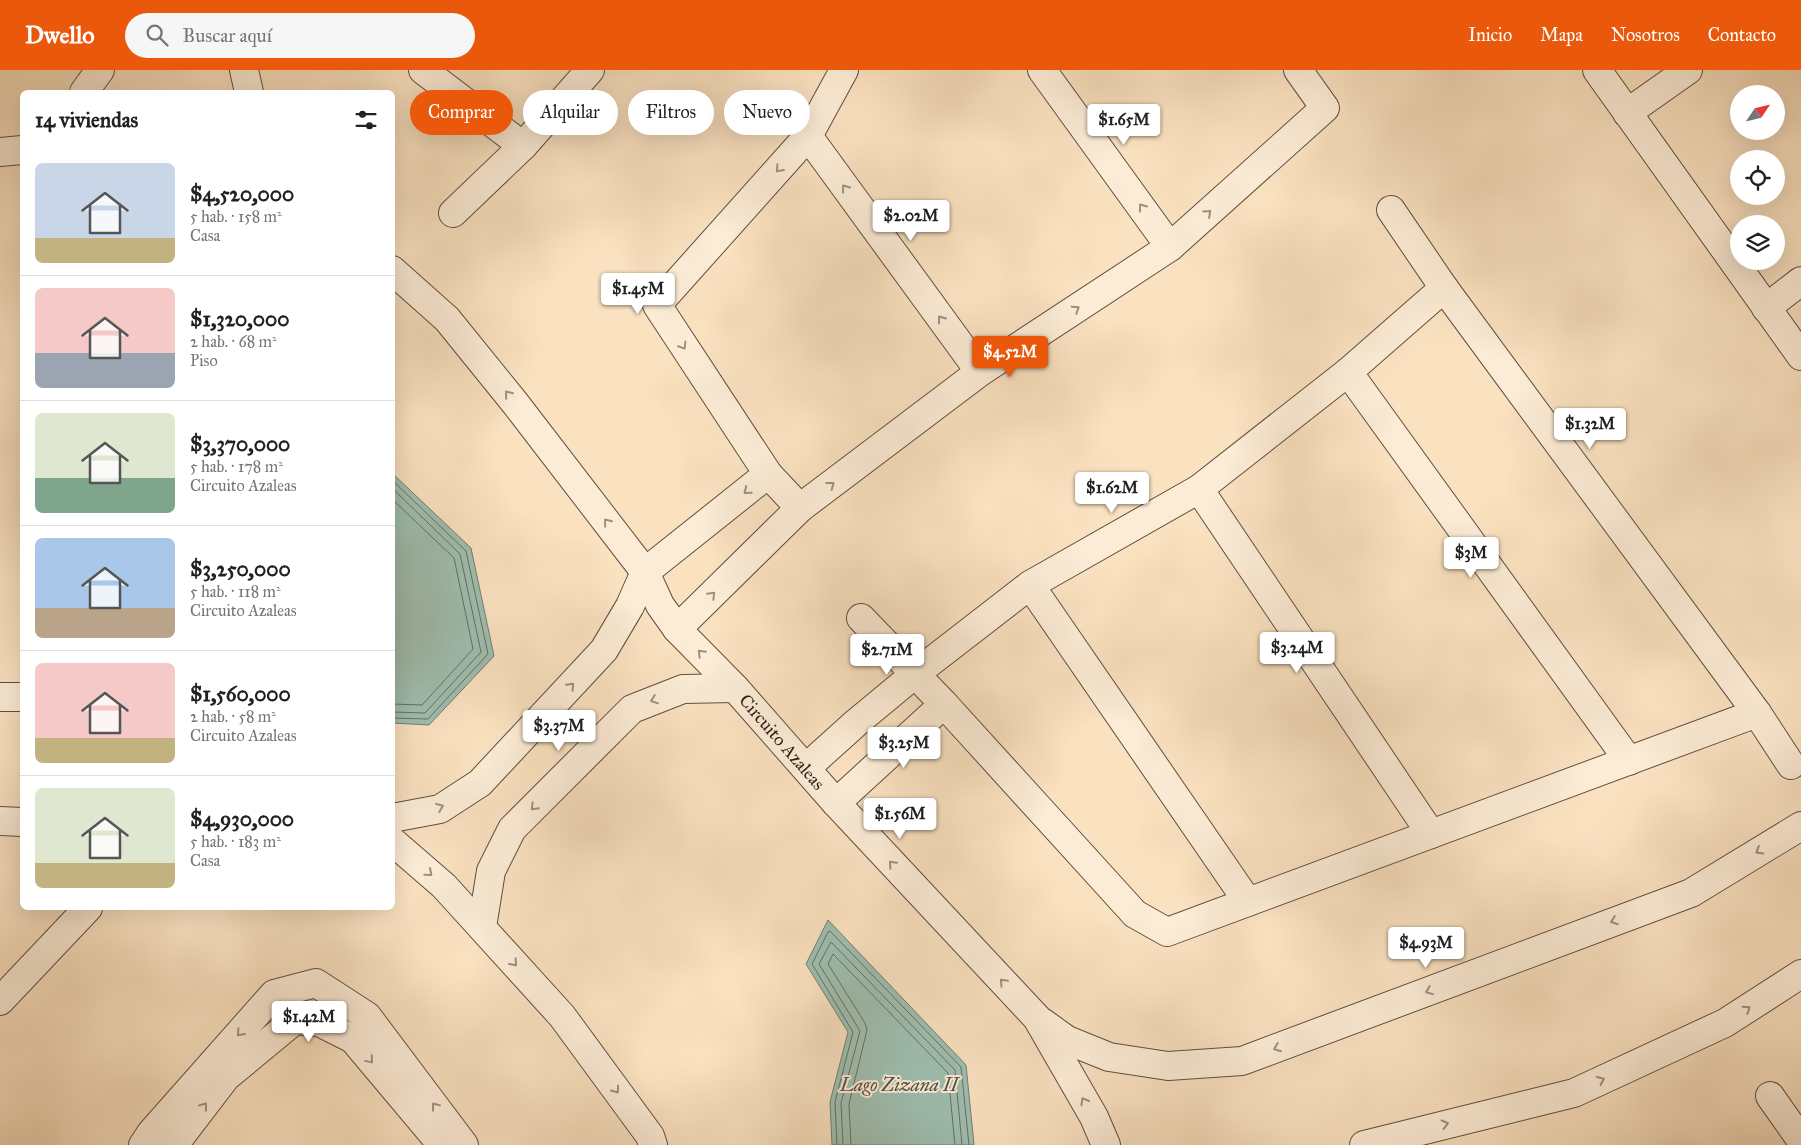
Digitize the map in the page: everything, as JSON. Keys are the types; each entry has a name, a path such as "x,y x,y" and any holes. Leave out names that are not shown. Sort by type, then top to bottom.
{"street":[{"path":"85,90 100,70"},
{"path":"244,70 249,90"},
{"path":"423,70 522,146"},
{"path":"453,213 522,146 590,70"},
{"path":"800,508 768,474 656,305 808,136 844,70"},
{"path":"1042,70 1170,247"},
{"path":"677,629 800,508 980,372 1170,247 1325,108 1298,70"},
{"path":"1597,70 1801,356"},
{"path":"1627,113 1688,70"},
{"path":"808,136 980,372"},
{"path":"1391,210 1444,288 1757,713 1791,765"},
{"path":"395,273 448,319 646,572 660,605 677,629 735,688"},
{"path":"1766,308 1801,281"},
{"path":"806,768 857,722 915,674 1030,585 1198,489 1348,372 1444,288"},
{"path":"1348,372 1629,760"},
{"path":"395,817 440,809 480,783 604,650 630,606 646,572 768,474"},
{"path":"1198,489 1430,834"},
{"path":"1030,585 1248,902"},
{"path":"861,618 944,704 1135,914 1168,932 1757,713"},
{"name":"Circuito Azaleas","path":"482,927 490,871 512,829 632,709 683,689 735,688 836,803 1037,1018 1094,1117 1106,1145"},
{"path":"0,697 20,697"},
{"path":"836,803 944,704"},
{"path":"0,821 20,822"},
{"path":"1037,1018 1068,1040 1109,1057 1168,1066 1242,1061 1691,893 1801,826"},
{"path":"395,844 444,886 562,1016 650,1136 654,1145"},
{"path":"0,1001 86,910"},
{"path":"1364,1145 1574,1093 1724,1024 1801,974"},
{"path":"316,983 319,1022"},
{"path":"159,1142 274,994 316,983 368,1016 464,1145"},
{"path":"159,1142 226,1077 294,1020 319,1022 353,1039 442,1145"},
{"path":"1770,1096 1801,1140"}],"water":[{"path":"395,476 471,548 494,656 429,725 395,723"},
{"name":"Lago Zizana II","path":"828,920 966,1065 974,1145 832,1145 830,1102 848,1032 806,964"}]}
